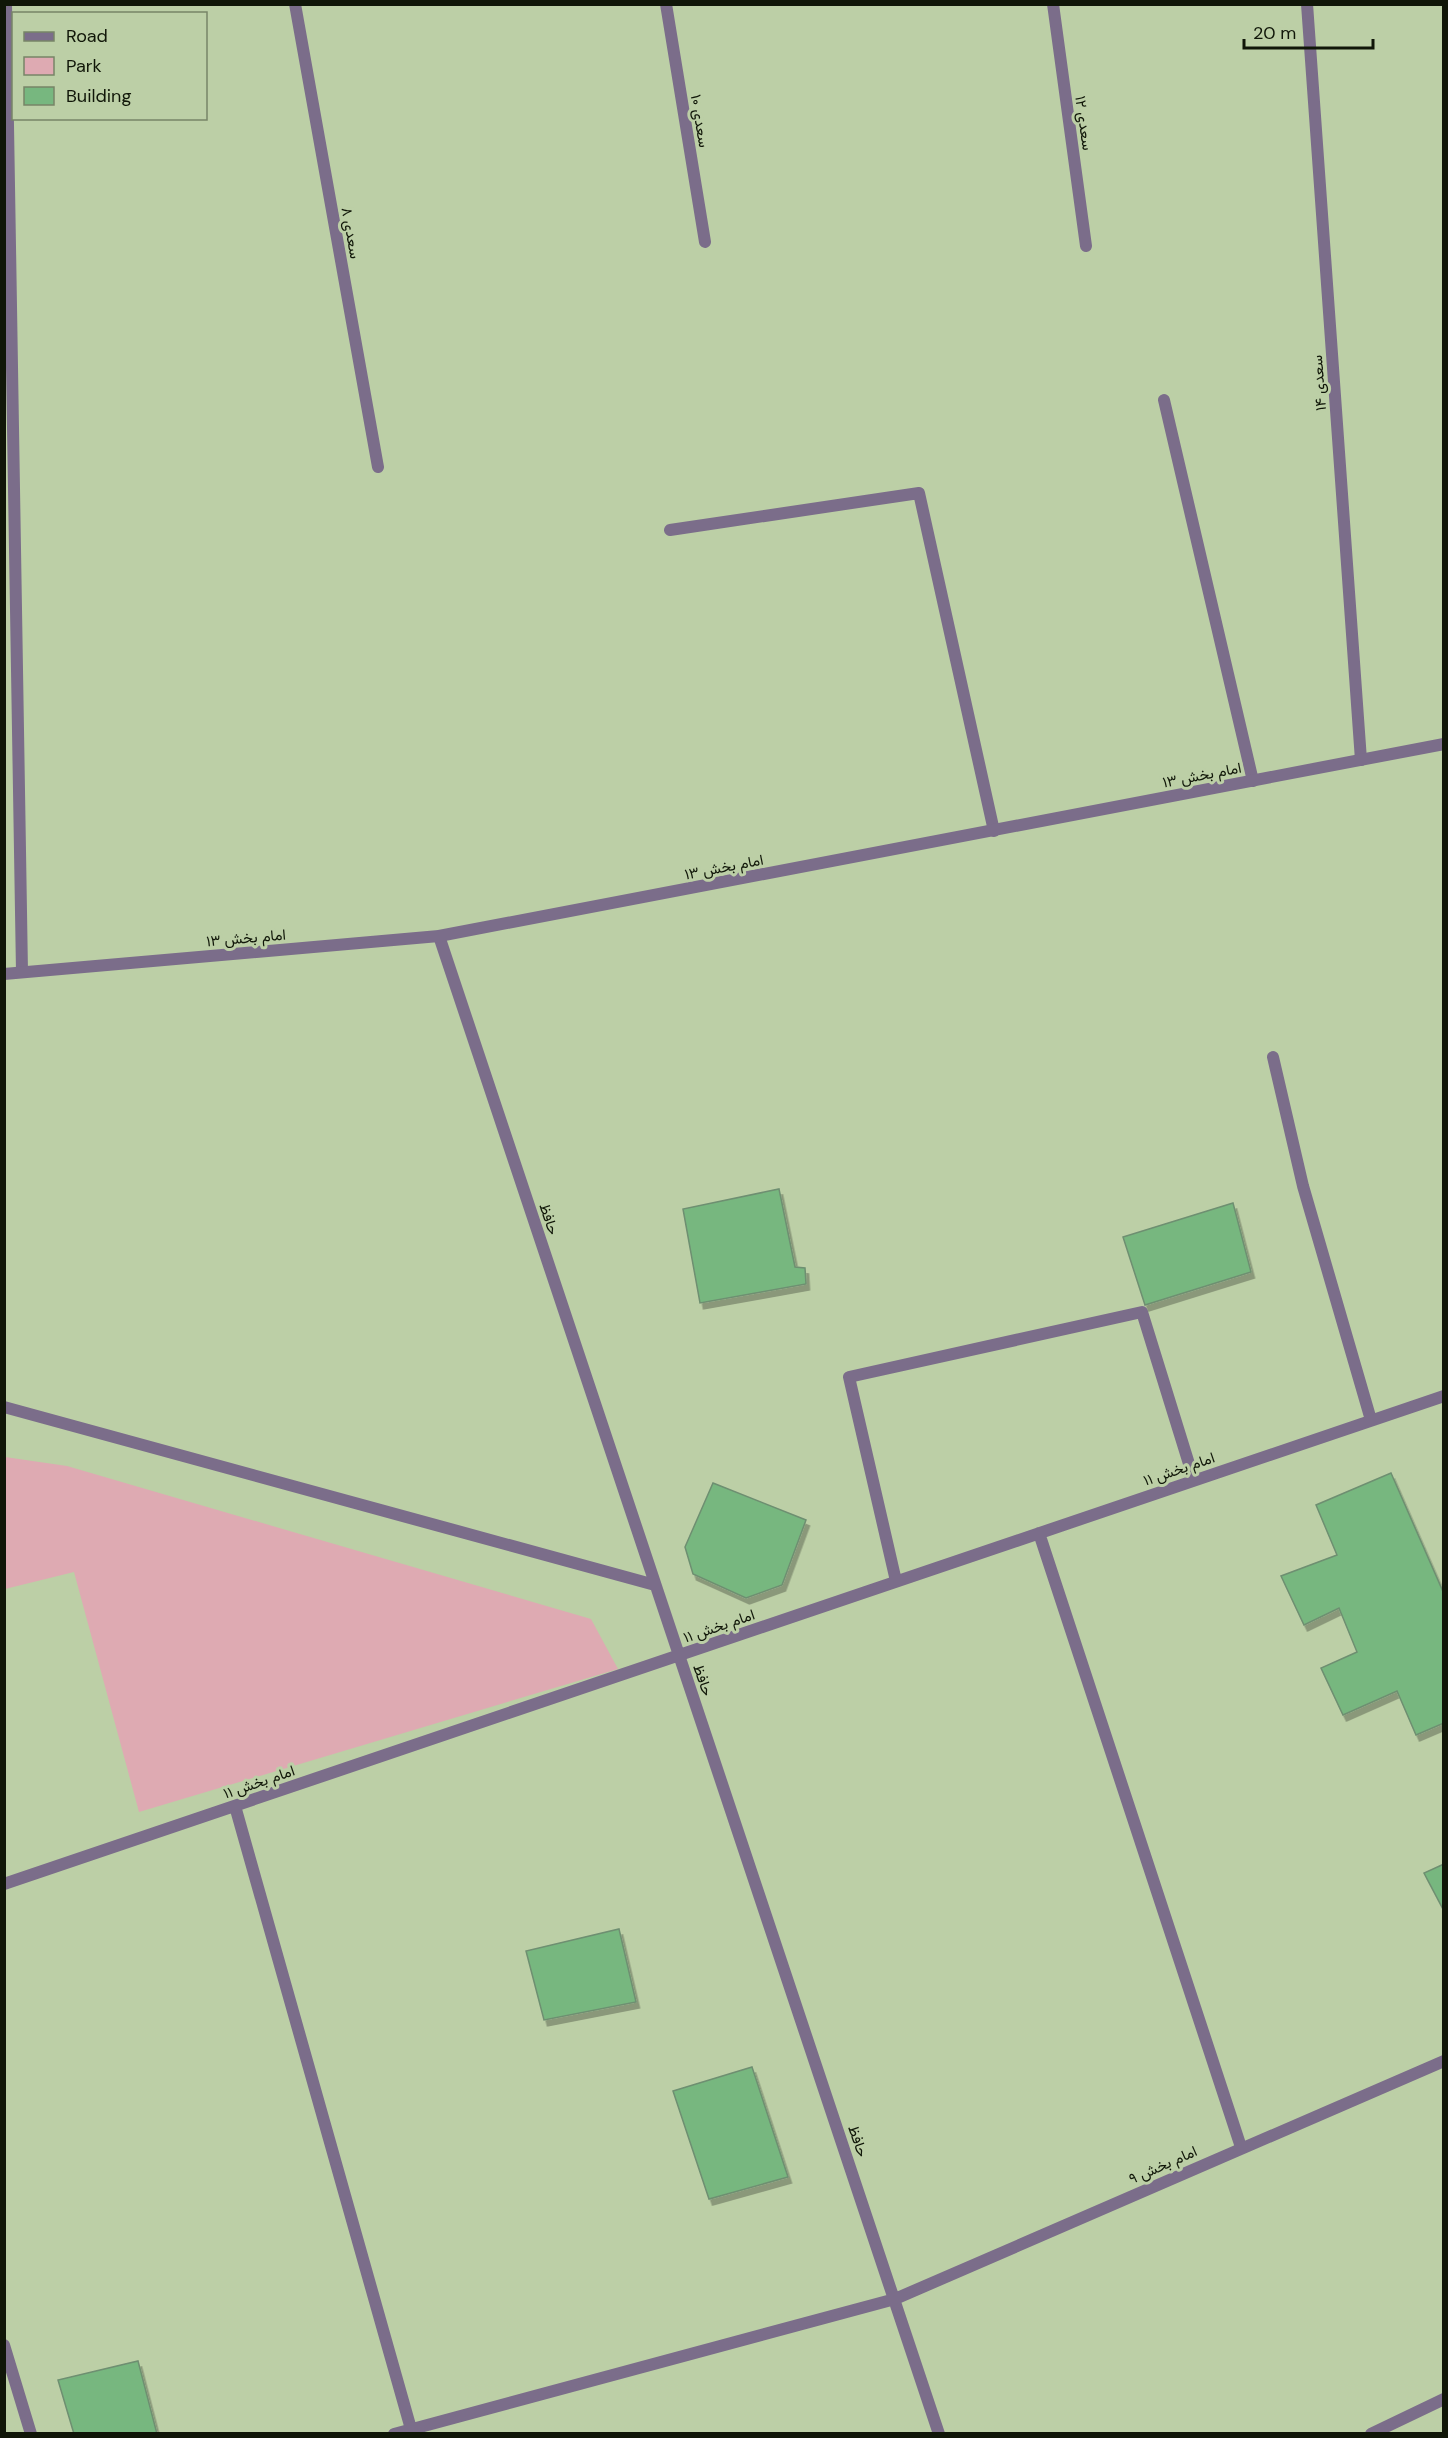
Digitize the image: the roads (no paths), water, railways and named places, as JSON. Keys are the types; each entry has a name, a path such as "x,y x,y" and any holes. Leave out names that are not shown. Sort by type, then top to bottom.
{"street":[{"path":"6,4 22,972"},
{"name":"سعدی ۸","path":"295,4 378,467"},
{"name":"سعدی ۱۰","path":"666,4 705,242"},
{"name":"سعدی ۱۲","path":"1053,4 1086,246"},
{"name":"سعدی ۱۴","path":"1307,4 1361,760"},
{"path":"1164,400 1253,781"},
{"path":"670,530 919,493 994,831"},
{"name":"امام بخش ۱۳","path":"4,974 439,936 1443,744"},
{"name":"حافظ","path":"439,936 939,2433"},
{"path":"1273,1057 1303,1186 1371,1420"},
{"path":"896,1581 849,1377 1143,1312 1194,1480"},
{"name":"امام بخش ۱۱","path":"4,1884 1443,1396"},
{"path":"4,1407 656,1585"},
{"path":"1039,1533 1241,2147"},
{"path":"235,1806 411,2429"},
{"name":"امام بخش ۹","path":"394,2433 895,2299 1443,2061"},
{"path":"4,2345 31,2433"},
{"path":"1371,2433 1443,2398"}]}
